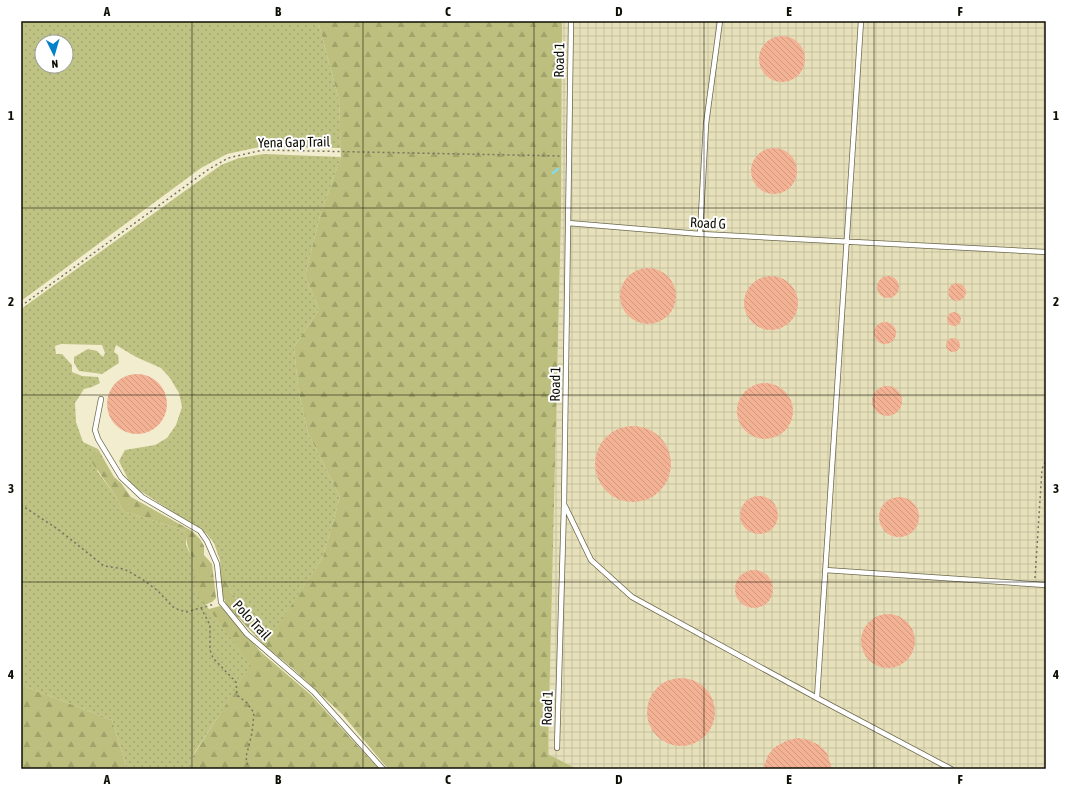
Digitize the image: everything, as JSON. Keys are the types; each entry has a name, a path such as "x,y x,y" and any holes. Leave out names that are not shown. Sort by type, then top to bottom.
{"lane":[{"name":"Road 1","path":"557,748 564,505 571,21"},
{"path":"700,234 706,124 720,21"},
{"path":"817,698 861,21"},
{"name":"Road G","path":"568,223 700,234 1046,252"},
{"path":"101,399 95,430 108,458 120,477 133,490 154,505 200,531 204,536 217,564 221,602"},
{"path":"564,505 592,560 632,597 817,698 952,769"},
{"path":"825,570 1046,585"},
{"name":"Polo Trail","path":"221,602 247,634 314,692 382,769"}],"path":[{"name":"Yena Gap Trail","path":"21,306 209,169 228,158 263,150 568,156"},
{"path":"1034,584 1042,469 1046,460"},
{"name":"Polo Trail","path":"21,506 59,530 104,566 124,569 142,579 158,591 174,608 186,612 221,602"},
{"path":"201,608 210,625 210,650 213,658 236,682 237,695 247,703 254,713 252,733 246,757 248,769"}],"shaded area":[{"path":"562,21 1046,21 1046,769 577,769 548,754 561,215"}],"green space":[{"path":"21,21 318,21 339,100 341,148 260,147 227,154 201,168 21,301"},
{"path":"318,21 562,21 561,215 548,754 577,769 388,769 342,714 291,667 265,646 228,607 222,595 220,559 231,592 258,623 272,635 323,557 340,497 308,433 298,388 294,347 319,309 305,276 320,216 341,157 339,100"},
{"path":"264,154 341,157 320,216 305,276 319,309 294,347 298,388 308,433 340,497 323,557 272,636 231,592 214,543 206,533 131,485 119,461 125,450 155,445 167,438 176,425 182,407 179,393 170,378 161,368 136,357 116,345 114,352 118,355 119,363 102,374 79,371 74,363 74,357 88,349 97,351 103,357 105,353 102,345 61,344 55,346 56,354 62,354 72,365 72,372 82,376 98,377 100,383 84,389 75,403 76,422 83,442 98,449 96,453 97,471 115,495 123,511 186,531 186,545 193,559 201,600 217,618 252,665 193,755 192,769 127,769 112,720 21,685 21,309 221,165 239,158"},
{"path":"98,449 114,477 121,483 131,497 192,531 200,539 204,546 204,555 212,564 216,598 212,602 205,605 197,593 195,587 194,564 187,543 186,531 123,511 115,495 91,461 91,455 96,453"},
{"path":"220,606 262,653 311,695 379,769 192,769 193,756 251,665 209,609"},
{"path":"21,685 112,720 127,769 21,769"}],"building":[{"path":"782,36 795,40 801,46 805,59 801,72 795,78 782,82 769,78 763,72 759,59 763,46 769,40"},
{"path":"774,148 787,152 793,158 797,171 793,184 787,190 774,194 761,190 755,184 751,171 755,158 761,152"},
{"path":"648,268 663,273 671,281 676,296 671,311 663,319 648,324 633,319 625,311 620,296 625,281 633,273"},
{"path":"766,276 776,276 790,284 796,293 798,303 796,313 790,322 776,330 766,330 756,325 749,318 744,308 744,298 749,288 756,281"},
{"path":"888,276 896,279 899,287 896,295 888,298 880,295 877,287 880,279"},
{"path":"957,283 963,286 966,292 963,298 957,301 951,298 948,292 951,286"},
{"path":"954,312 959,314 961,319 959,324 954,326 949,324 947,319 949,314"},
{"path":"885,322 893,325 896,333 893,341 885,344 877,341 874,333 877,325"},
{"path":"953,338 958,340 960,345 958,350 953,352 948,350 946,345 948,340"},
{"path":"131,374 143,374 154,379 162,387 167,398 165,416 154,429 143,434 131,434 120,429 112,421 107,410 107,398 112,387 120,379"},
{"path":"765,383 776,385 785,391 791,400 793,411 791,422 785,431 776,437 765,439 754,437 745,431 739,422 737,411 739,400 745,391 754,385"},
{"path":"887,386 898,390 902,401 898,412 887,416 876,412 872,401 876,390"},
{"path":"633,426 648,429 660,437 668,449 671,464 668,479 660,491 648,499 633,502 618,499 606,491 598,479 595,464 598,449 606,437 618,429"},
{"path":"759,496 769,499 775,505 778,515 775,525 769,531 759,534 749,531 743,525 740,515 743,505 749,499"},
{"path":"895,497 903,497 910,500 916,506 919,517 916,528 910,534 903,537 895,537 888,534 882,528 879,521 879,513 882,506 888,500"},
{"path":"750,570 758,570 768,575 772,582 772,596 768,603 758,608 750,608 740,603 738,600 735,593 735,585 740,575 743,573"},
{"path":"883,614 893,614 907,622 913,631 915,641 913,651 907,660 893,668 883,668 873,663 866,656 861,646 861,636 866,626 873,619"},
{"path":"681,678 694,681 705,688 712,699 715,712 712,725 705,736 694,743 681,746 668,743 657,736 650,725 647,712 650,699 657,688 668,681"},
{"path":"797,738 809,740 819,745 827,753 832,769 763,769 768,755 775,747 786,741"}],"waterway":[{"path":"553,173 558,169"}]}
